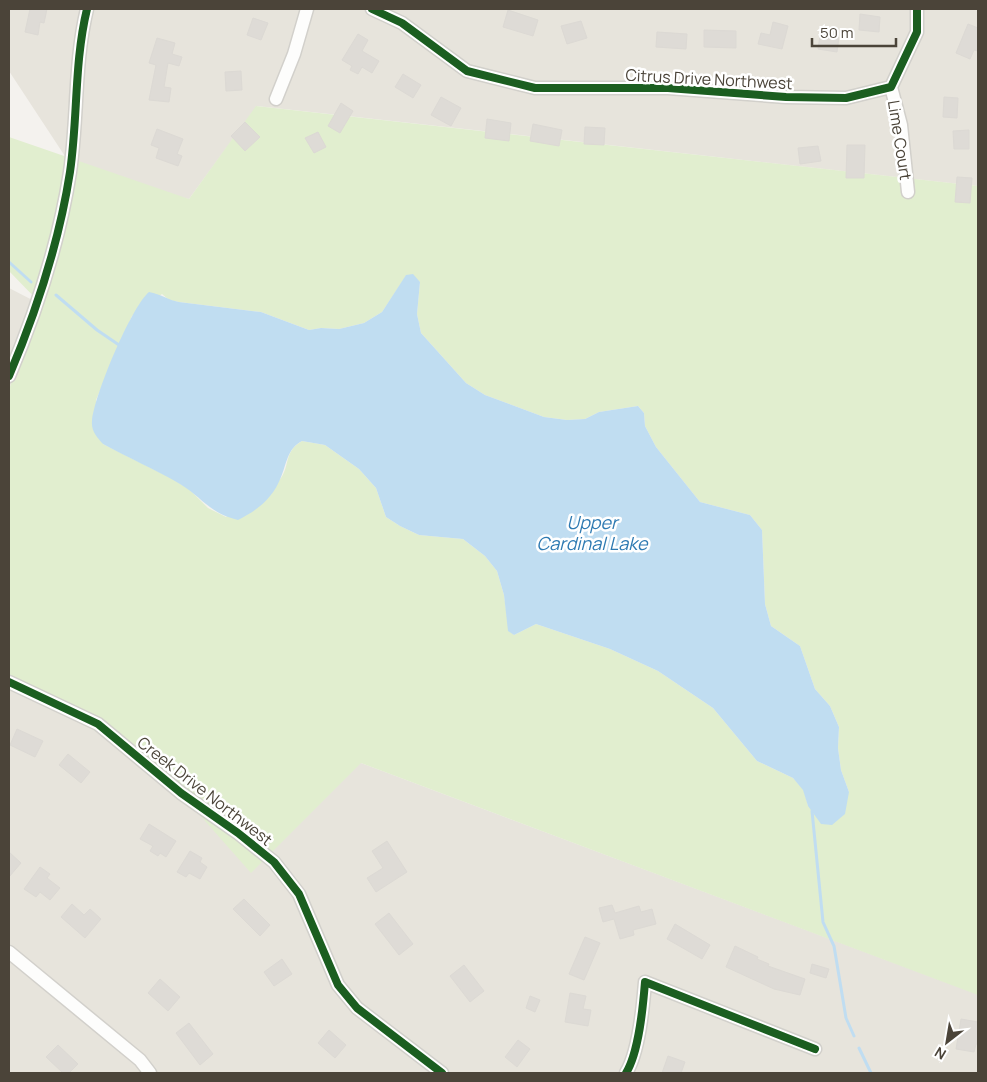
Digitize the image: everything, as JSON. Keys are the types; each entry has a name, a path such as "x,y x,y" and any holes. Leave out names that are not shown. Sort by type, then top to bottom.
{"street":[{"path":"9,376 42,293 62,217 73,145 77,60 87,9"},
{"path":"276,99 294,54 307,9"},
{"name":"Citrus Drive Northwest","path":"372,9 402,23 467,71 535,88 668,88 846,98 891,87"},
{"path":"891,87 917,32 917,9"},
{"name":"Lime Court","path":"891,87 901,126 908,192"},
{"name":"Creek Drive Northwest","path":"9,682 98,724 181,794 238,833 274,862 299,894 338,985 357,1008 442,1073"},
{"path":"9,952 140,1060 150,1073"},
{"path":"626,1073 633,1056 645,982 815,1048"}],"shaded area":[{"path":"9,9 978,9 978,186 257,106 189,199 76,173 9,71"},
{"path":"9,288 42,305 9,389"},
{"path":"9,685 57,706 168,779 361,763 977,994 978,974 978,1073 9,1073"}],"green space":[{"path":"256,106 978,186 978,995 361,763 251,873 168,779 57,706 9,685 9,389 42,305 9,271 9,137 189,199","holes":["406,276 420,282 417,314 421,333 466,383 485,395 544,417 567,420 585,419 599,412 638,406 644,413 645,426 656,447 700,502 750,515 762,530 765,604 771,626 800,646 815,689 830,706 839,727 838,748 841,770 849,792 808,806 804,790 793,778 757,761 713,708 658,671 610,649 536,624 514,635 509,631 504,595 497,571 485,556 463,539 419,535 386,517 376,488 359,469 325,445 302,441 296,445 292,449 281,478 271,487 226,517 208,508 190,490 173,479 103,444 96,400 132,316 162,294 169,300 179,302 261,312 309,330 321,328 339,329 364,323 382,312"]}],"water":[{"name":"Upper Cardinal Lake","path":"413,274 420,282 417,314 421,333 466,383 485,395 544,417 567,420 585,419 599,412 638,406 644,413 645,426 656,447 700,502 750,515 762,530 765,604 771,626 800,646 815,689 830,706 839,727 838,748 841,770 849,792 845,814 832,825 821,824 808,806 803,790 793,778 757,761 713,708 658,671 610,649 536,624 514,635 508,631 504,595 497,571 485,556 463,539 419,535 386,517 376,488 359,469 325,445 302,441 297,444 290,452 274,491 258,508 238,520 213,509 188,489 161,473 103,444 93,431 94,409 106,373 133,315 149,292 179,302 261,312 309,330 321,328 339,329 364,323 382,312 406,275"}],"building":[{"path":"30,9 47,9 44,23 40,22 38,35 25,32"},
{"path":"508,10 538,20 533,36 503,27"},
{"path":"860,14 880,17 879,32 859,30"},
{"path":"253,18 268,23 261,40 247,35"},
{"path":"581,21 587,38 567,44 561,26"},
{"path":"773,22 788,26 782,49 758,44 761,33 770,35"},
{"path":"968,24 978,28 978,51 974,50 970,59 956,53"},
{"path":"704,30 736,31 736,48 704,47"},
{"path":"657,32 687,34 686,49 656,47"},
{"path":"358,34 368,40 362,51 379,61 372,73 362,67 358,74 350,70 352,66 342,60"},
{"path":"820,35 839,37 837,52 818,49"},
{"path":"157,38 175,43 172,54 182,57 179,66 168,63 164,87 171,88 169,102 149,100 156,65 149,63"},
{"path":"241,71 242,90 226,91 225,72"},
{"path":"403,74 421,85 413,98 395,87"},
{"path":"441,97 461,108 451,126 431,115"},
{"path":"944,97 958,98 957,118 943,117"},
{"path":"341,103 353,111 340,133 328,126"},
{"path":"487,119 511,123 509,141 485,138"},
{"path":"245,122 260,137 245,151 231,136"},
{"path":"533,124 562,130 559,146 530,141"},
{"path":"585,127 605,128 604,145 584,144"},
{"path":"157,129 183,139 177,154 182,156 178,166 156,158 159,148 151,145"},
{"path":"969,130 969,149 954,149 953,131"},
{"path":"318,132 326,147 314,153 305,138"},
{"path":"847,145 865,145 864,178 846,178"},
{"path":"818,146 821,161 800,164 798,148"},
{"path":"957,177 972,178 970,203 955,202"},
{"path":"17,729 43,741 35,757 10,745"},
{"path":"68,754 90,772 81,783 59,765"},
{"path":"149,824 176,841 166,857 160,853 158,856 150,851 153,846 140,839"},
{"path":"387,841 407,872 376,892 367,878 383,868 372,851"},
{"path":"190,851 202,858 200,862 207,867 200,879 189,873 186,877 177,872"},
{"path":"9,852 21,863 9,877"},
{"path":"40,867 50,874 47,878 60,888 50,900 40,892 36,897 24,889"},
{"path":"244,899 270,925 260,936 233,909"},
{"path":"72,904 84,915 90,909 101,919 85,938 61,917"},
{"path":"612,905 615,913 639,906 641,912 652,909 656,924 633,930 634,935 620,939 614,919 603,922 599,908"},
{"path":"389,913 413,944 399,955 375,924"},
{"path":"675,924 710,945 702,959 667,939"},
{"path":"585,937 600,943 584,980 569,974"},
{"path":"735,946 758,957 757,959 769,964 768,966 805,979 800,995 774,989 726,967"},
{"path":"282,959 292,974 274,986 264,972"},
{"path":"812,964 829,969 826,978 810,973"},
{"path":"464,965 484,991 470,1002 450,976"},
{"path":"160,979 180,997 168,1011 148,993"},
{"path":"570,993 586,996 583,1009 591,1010 588,1026 565,1022"},
{"path":"530,996 540,1000 535,1012 526,1008"},
{"path":"961,1019 978,1022 978,1044 976,1044 974,1052 956,1049"},
{"path":"189,1023 213,1054 200,1065 176,1033"},
{"path":"329,1030 346,1045 335,1058 318,1043"},
{"path":"518,1040 530,1049 517,1067 505,1057"},
{"path":"58,1045 78,1064 69,1073 63,1073 46,1057"},
{"path":"668,1056 685,1062 681,1073 662,1073"}],"waterway":[{"path":"9,262 31,282"},
{"path":"56,295 97,330 119,345"},
{"path":"812,811 823,922 834,946 846,1018 854,1036"},
{"path":"859,1048 871,1073"}],"cycle path":[{"path":"9,376 38,301 60,225 70,172 80,50 87,9"},
{"path":"372,9 402,23 467,71 535,88 668,88 786,97 846,98 891,87 917,32 917,9"},
{"path":"9,682 98,724 181,793 238,833 274,862 299,894 338,985 357,1008 442,1073"},
{"path":"626,1073 637,1042 642,1016 645,982 815,1049"}]}
